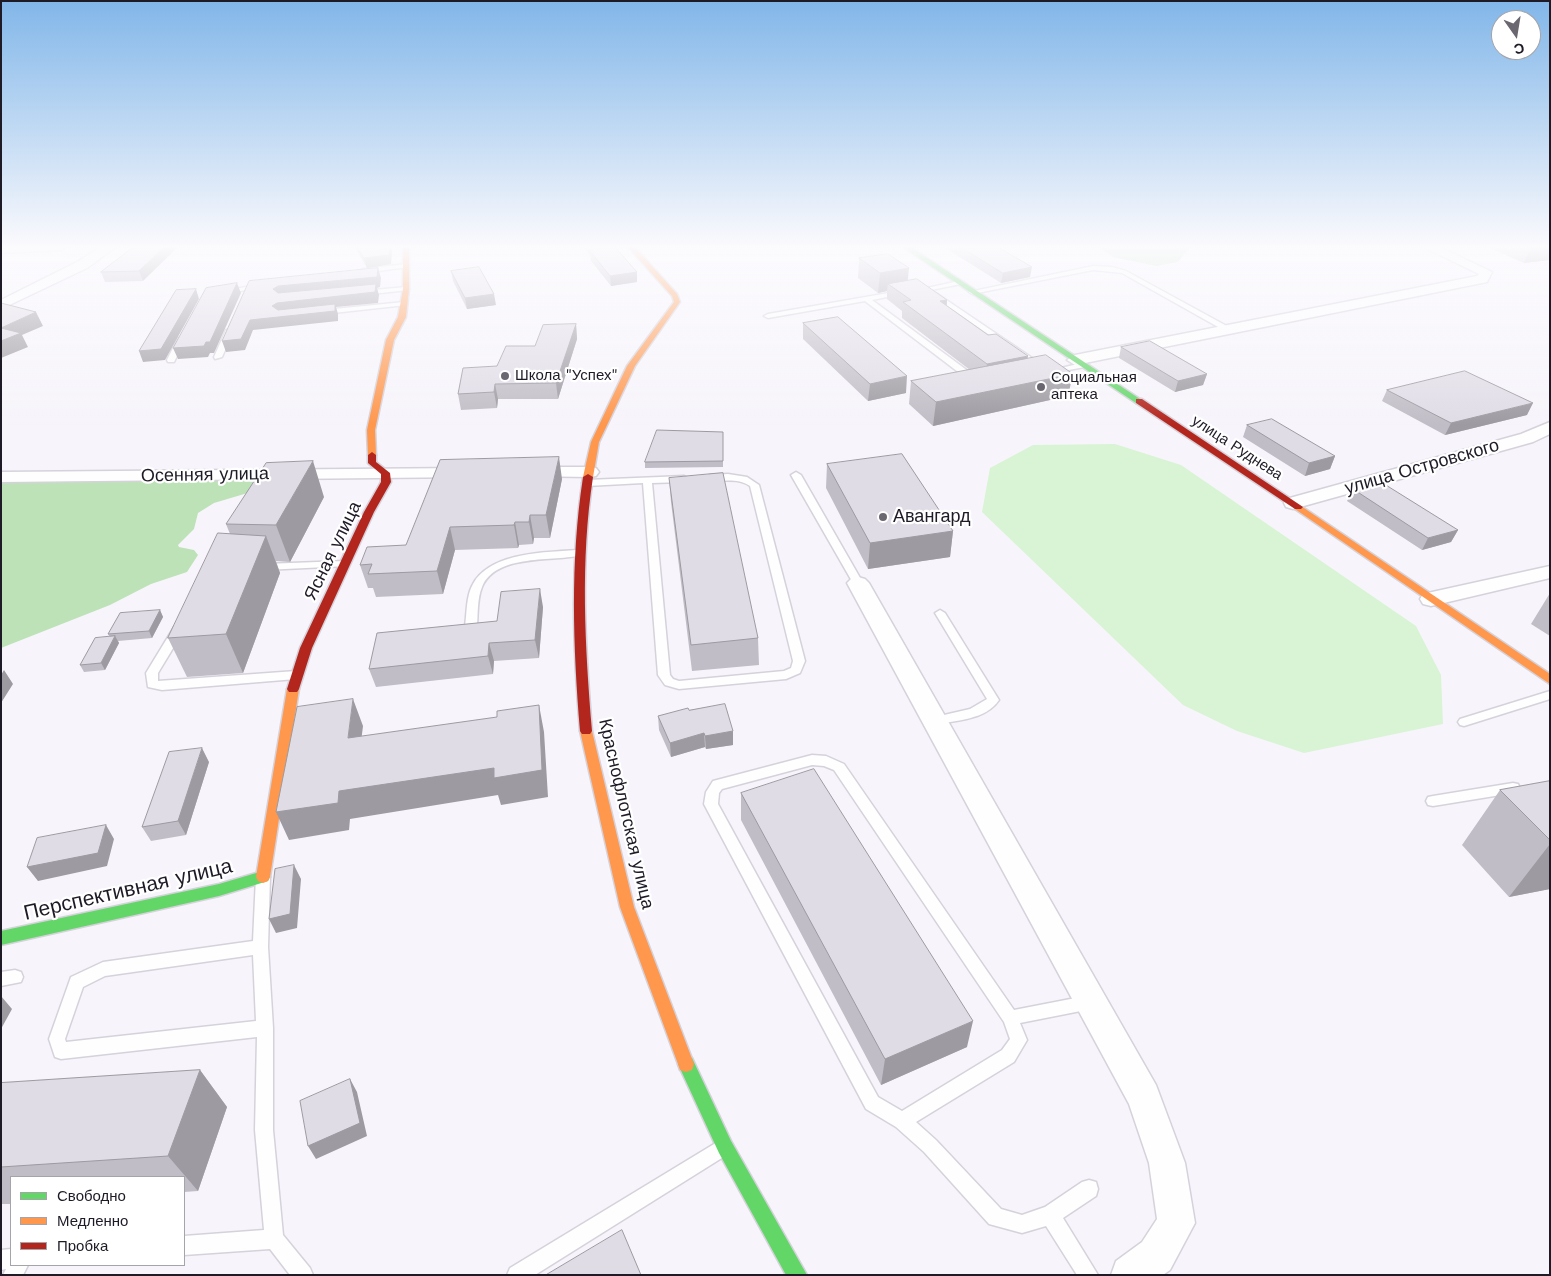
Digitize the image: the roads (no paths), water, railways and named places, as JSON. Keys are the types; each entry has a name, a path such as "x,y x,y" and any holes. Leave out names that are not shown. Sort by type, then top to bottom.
{"street":[{"path":"385,473 372,464 371,430 390,340 402,317 404,306"},
{"name":"Краснофлотская улица","path":"674,306 631,366 595,442 588,478 579,553 577,616 586,734 627,907 688,1069 725,1147 797,1275"},
{"name":"улица Руднева","path":"992,306 1293,503 1550,680"},
{"path":"1079,363 1351,306"},
{"name":"улица Островского","path":"1293,503 1527,438 1550,427"},
{"path":"512,472 588,478"},
{"name":"Ясная улица","path":"263,877 292,692 306,648 369,512 382,492 386,482 385,473"},
{"name":"Осенняя улица","path":"1,477 482,473"},
{"path":"1431,599 1550,572"},
{"path":"858,583 1144,1097 1167,1162 1176,1223 1156,1256 1130,1275"},
{"name":"Перспективная улица","path":"1,938 219,890 263,877"}],"lane":[{"path":"318,313 389,306"},
{"path":"768,316 828,306"},
{"path":"874,306 972,383 982,385"},
{"path":"949,306 1039,370 1079,363"},
{"path":"1185,306 1230,330"},
{"path":"218,358 233,323"},
{"path":"171,360 185,333"},
{"path":"796,475 858,583"},
{"path":"588,478 647,480 737,477 748,480 754,485 799,661 796,670 786,675 679,686 669,682 664,675 647,480"},
{"path":"472,626 479,583 488,574 506,562 526,557 579,553"},
{"path":"253,567 344,564"},
{"path":"935,721 988,707 993,700 940,613"},
{"path":"185,618 152,673 152,684 162,686 298,675"},
{"path":"1464,722 1550,695"},
{"path":"902,1121 1008,1056 1018,1040 1010,1018 839,767 826,761 812,760 718,785 713,792 711,804 872,1103 902,1121 930,1146 996,1217 1022,1224 1050,1215 1089,1189"},
{"path":"1433,801 1530,786"},
{"path":"263,877 260,947 265,1028 264,1130 274,1239 303,1275"},
{"path":"260,947 103,969 77,982 57,1039 61,1051 265,1028"},
{"path":"1010,1018 1092,1002"},
{"path":"517,1275 725,1147"},
{"path":"1050,1215 1088,1275"},
{"path":"185,1246 274,1239"}],"place":[{"name":"Школа \"Успех\"","path":"505,376"},
{"name":"Социальная аптека","path":"1041,387"},
{"name":"Авангард","path":"883,517"}]}
